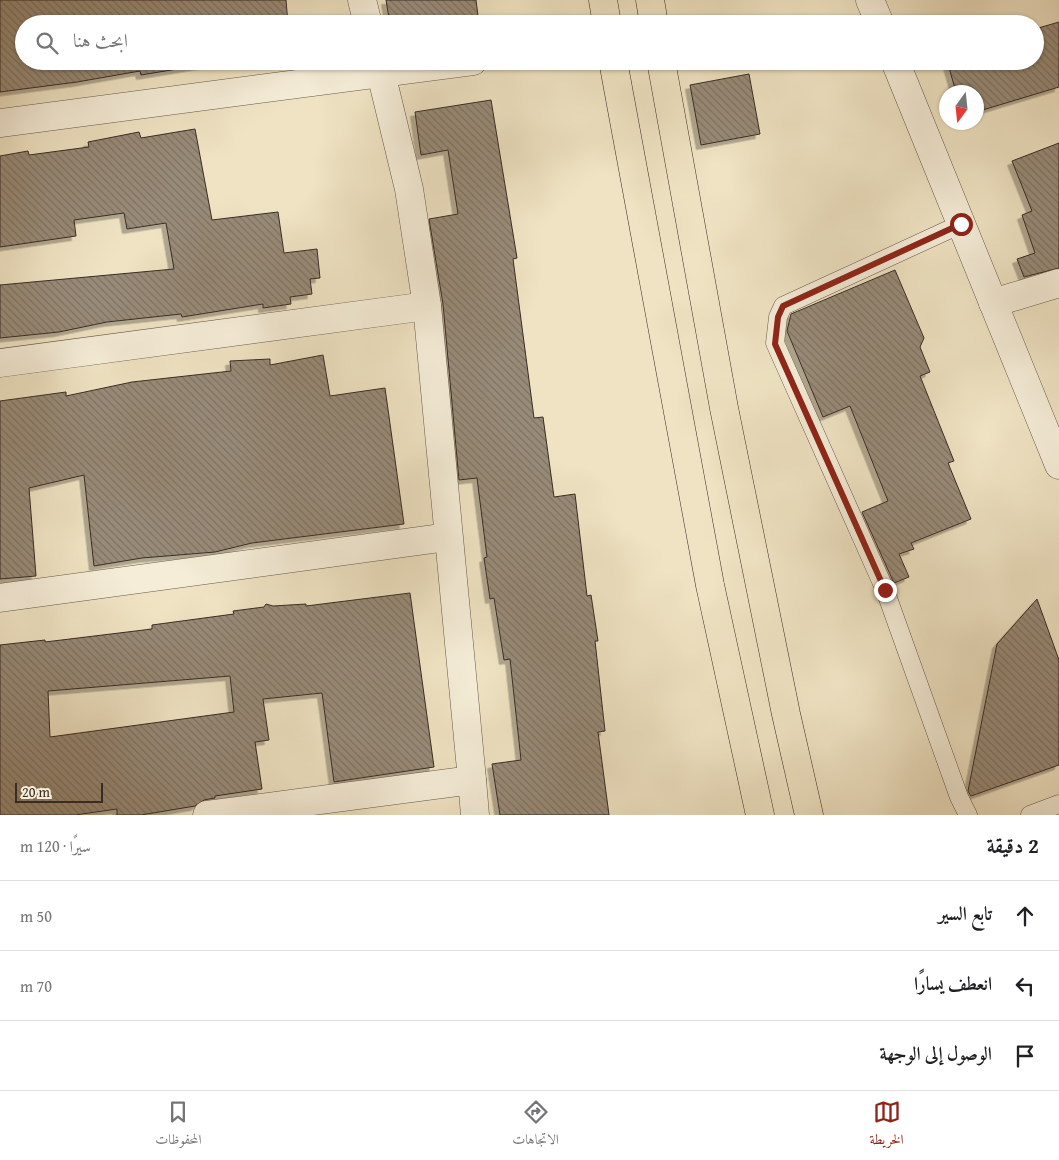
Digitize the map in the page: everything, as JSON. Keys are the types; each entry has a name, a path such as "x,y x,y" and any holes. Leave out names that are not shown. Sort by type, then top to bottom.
{"main road":[{"path":"603,0 606,15"},
{"path":"650,0 652,15"},
{"path":"615,70 710,585 760,815"},
{"path":"663,70 724,408 790,733 809,815"}],"street":[{"path":"362,0 366,15"},
{"path":"870,0 876,15"},
{"path":"0,123 359,70"},
{"path":"380,70 410,190 427,306 475,815"},
{"path":"899,70 1059,466"},
{"path":"993,303 1059,282"},
{"path":"0,363 427,306"},
{"path":"0,598 448,537"},
{"path":"207,815 472,780"}],"lane":[{"path":"961,224 783,306 778,317 775,344 885,590 959,796 968,815"},
{"path":"1030,815 1059,804"}],"building":[{"path":"0,0 286,0 287,15 15,15 15,70 171,70 141,75 140,71 77,82 0,92"},
{"path":"386,0 476,0 478,15 388,15"},
{"path":"1059,22 1059,87 984,110 984,85 954,85 950,70 1044,70 1044,26"},
{"path":"749,74 760,134 701,145 690,85"},
{"path":"491,100 517,258 513,259 534,418 543,417 554,497 575,494 587,596 591,595 598,641 595,641 605,731 598,732 609,815 500,815 492,764 521,760 510,659 504,660 494,598 490,599 484,558 487,557 477,478 459,480 443,304 429,219 458,214 448,150 421,155 415,112"},
{"path":"195,129 212,220 278,212 284,253 317,249 320,278 310,279 312,294 290,297 291,304 263,308 263,304 182,317 181,314 107,322 59,332 0,338 0,285 174,269 166,223 127,229 124,213 74,220 76,236 0,247 0,156 28,151 29,155 89,147 88,142 139,132 141,138"},
{"path":"1059,143 1059,268 1024,277 1017,259 1035,253 1022,215 1032,211 1012,161"},
{"path":"895,270 924,338 920,347 930,372 920,376 954,461 948,463 971,519 911,543 914,549 899,554 909,577 894,583 862,512 888,501 850,406 823,417 787,331 791,314"},
{"path":"323,355 330,396 385,388 404,524 252,543 215,552 142,558 94,566 84,475 29,488 36,576 0,579 0,401 66,392 66,396 132,382 231,371 230,361 270,359 270,365"},
{"path":"410,593 434,767 334,782 322,693 263,699 269,740 255,742 262,789 215,796 215,798 204,800 195,806 141,815 117,815 117,809 75,815 0,815 0,645 45,640 45,642 152,629 152,625 234,614 233,611 264,607 266,604 273,606 306,604 306,606","holes":["230,676 234,712 50,737 48,691"]},
{"path":"1037,599 1059,660 1059,765 971,796 968,791 997,644"}],"route":[{"path":"885,590 775,344 778,317 783,306 961,224"}]}
